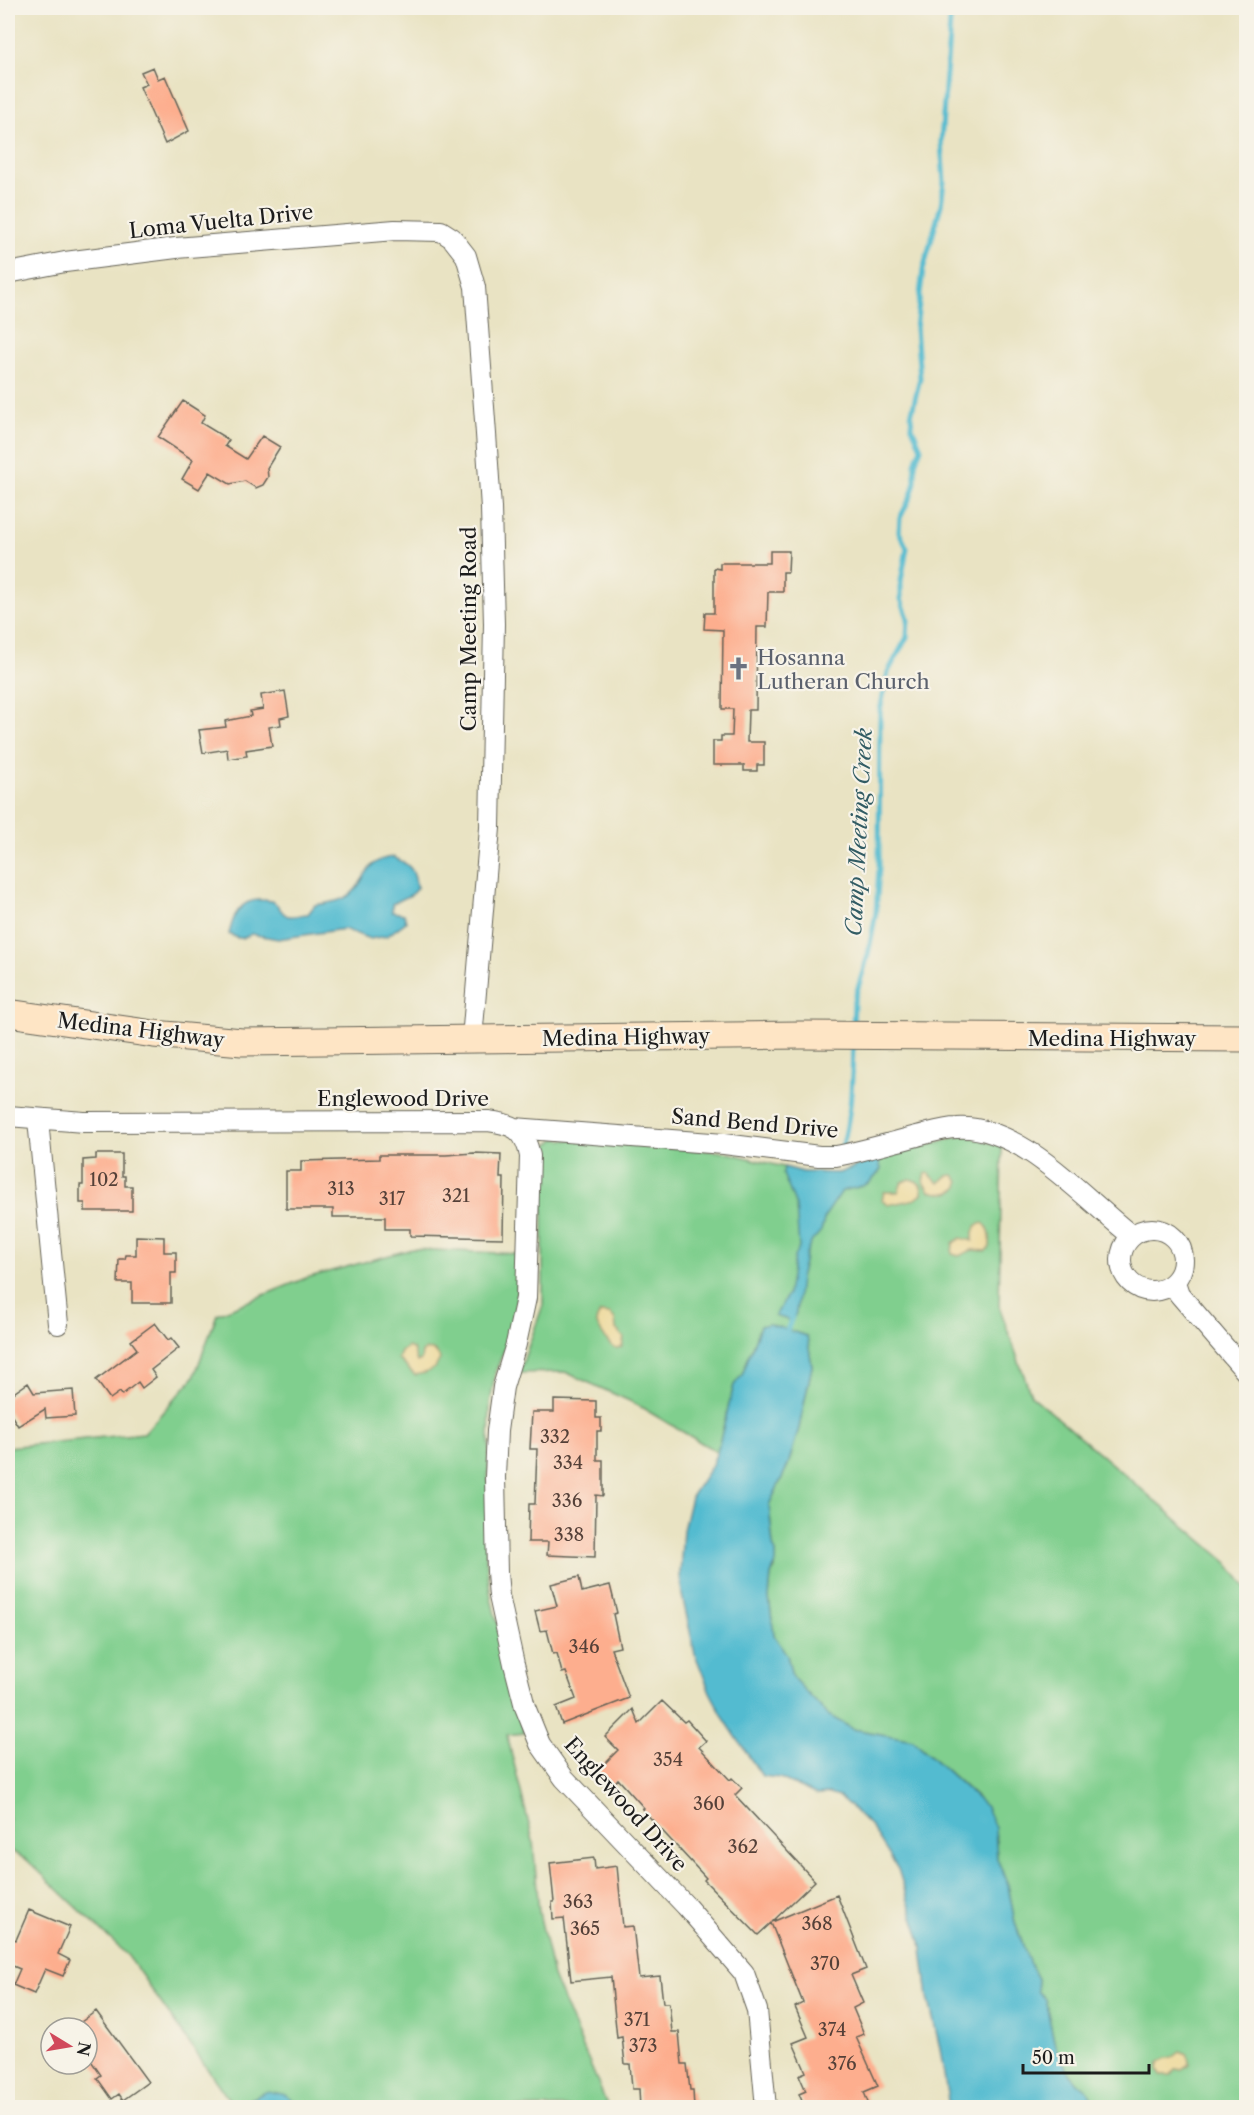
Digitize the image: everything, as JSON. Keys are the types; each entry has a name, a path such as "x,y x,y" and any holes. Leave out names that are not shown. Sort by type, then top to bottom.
{"main road":[{"name":"Medina Highway","path":"8,1013 154,1034 242,1041 802,1035 1246,1038"}],"street":[{"name":"Loma Vuelta Drive","path":"8,273 65,262 223,243 362,232 441,231"},
{"name":"Camp Meeting Road","path":"441,231 452,238 466,256 475,287 491,508 494,624 490,828 472,1039"},
{"name":"Englewood Drive","path":"8,1116 84,1122 488,1121 505,1123 514,1128 527,1141 530,1156 526,1298 516,1344 503,1387 497,1431 495,1489 499,1596 514,1664 525,1707 540,1744 564,1778 686,1906 744,1973 757,2010 766,2108"},
{"path":"38,1120 58,1324"},
{"name":"Sand Bend Drive","path":"514,1128 735,1146 819,1156 836,1156 956,1128 970,1128 995,1133 1025,1149 1059,1174 1132,1236"},
{"path":"1151,1229 1162,1230 1171,1235 1182,1252 1183,1263 1174,1281 1167,1288 1157,1291 1137,1288 1123,1273 1121,1253 1125,1243 1141,1231 1151,1229"},
{"path":"1174,1281 1179,1294 1246,1372"}],"green space":[{"path":"964,1135 1002,1146 999,1306 1031,1395 1228,1563 1246,1587 1246,2091 1237,2107 1097,2107 1086,2089 1070,2075 1055,2046 1045,1999 1037,1991 1038,1979 1029,1962 1015,1923 1008,1885 997,1859 995,1828 977,1798 913,1740 853,1729 828,1715 792,1677 787,1655 774,1636 769,1598 776,1553 773,1546 769,1505 788,1465 799,1428 812,1366 807,1336 769,1325 760,1326 742,1375 734,1385 717,1452 634,1403 565,1372 519,1373 543,1305 543,1157 548,1145 555,1139 725,1152 803,1172 839,1173 872,1160"},
{"path":"412,1249 519,1254 515,1323 495,1373 490,1404 486,1558 491,1598 524,1733 507,1735 533,1841 539,1912 553,1976 608,2107 300,2108 250,2099 242,2107 234,2107 128,1956 27,1860 8,1849 8,1447 144,1433 194,1377 217,1314 306,1278"}],"sand":[{"path":"928,1173 939,1183 947,1176 954,1175 959,1182 958,1187 945,1193 930,1191 923,1181 925,1174"},
{"path":"910,1179 920,1184 922,1189 922,1194 916,1199 888,1205 882,1200 884,1192 898,1192 902,1182"},
{"path":"983,1223 990,1236 990,1246 986,1251 972,1250 959,1256 952,1254 953,1243 961,1238 973,1241 973,1232 977,1225"},
{"path":"600,1313 610,1314 615,1319 616,1329 624,1338 622,1347 613,1347 603,1335 596,1321"},
{"path":"407,1347 413,1349 417,1362 421,1360 422,1352 428,1350 437,1353 440,1359 435,1368 415,1375 398,1359"},
{"path":"1180,2052 1188,2055 1189,2064 1182,2069 1175,2070 1170,2076 1161,2076 1158,2070 1159,2063"}],"water":[{"path":"393,857 411,868 417,888 411,895 392,904 392,912 404,914 406,922 387,936 370,939 344,929 278,939 251,934 240,938 229,934 235,915 248,902 269,900 274,902 286,915 308,914 315,905 347,897 355,890 373,864"},
{"path":"873,1160 879,1160 881,1169 877,1175 864,1185 842,1191 825,1216 821,1231 812,1241 806,1253 796,1313 792,1321 775,1316 788,1294 794,1257 799,1248 796,1206 783,1174 784,1167 803,1172 839,1173"},
{"path":"769,1324 807,1336 812,1366 799,1428 788,1465 769,1505 773,1546 776,1552 769,1598 774,1635 787,1655 792,1677 828,1715 853,1729 913,1740 986,1807 995,1828 997,1859 1008,1885 1015,1923 1029,1962 1038,1979 1037,1991 1045,1999 1055,2046 1070,2075 1086,2089 1097,2107 949,2107 940,2048 928,1997 921,1941 898,1869 870,1825 840,1797 828,1794 817,1795 780,1778 762,1776 725,1720 710,1692 695,1654 682,1595 680,1574 683,1530 691,1497 711,1467 717,1452 734,1385 742,1375 760,1326"},
{"path":"268,2091 286,2095 300,2107 242,2107 250,2099"}],"building":[{"path":"153,67 158,79 165,76 189,131 165,144 140,87 147,84 141,72"},
{"path":"183,401 205,415 201,423 229,440 225,446 246,459 262,436 280,447 267,468 268,477 263,485 256,488 245,481 230,484 210,472 199,489 182,479 193,460 158,437"},
{"name":"Hosanna Lutheran Church","path":"770,551 789,551 788,572 783,572 783,592 768,592 767,627 757,627 756,710 748,710 747,742 764,742 764,765 757,765 757,771 744,771 744,765 713,765 713,741 721,741 721,736 732,736 733,709 722,709 723,630 704,629 705,613 714,613 714,568 720,569 720,563 770,563"},
{"path":"285,691 289,716 280,718 281,725 269,727 272,746 246,750 247,756 228,759 227,749 203,753 199,730 226,727 225,721 251,716 250,711 263,709 261,695"},
{"path":"96,1154 122,1154 122,1176 125,1176 125,1186 132,1186 132,1211 85,1211 85,1203 80,1203 83,1160 96,1159"},
{"path":"501,1154 500,1178 504,1178 503,1238 410,1236 410,1229 385,1229 385,1217 333,1217 333,1209 286,1209 286,1171 301,1171 301,1161 379,1159 379,1155"},
{"path":"136,1236 164,1237 164,1252 176,1252 176,1273 171,1273 171,1303 132,1303 132,1283 118,1283 119,1259 125,1259 126,1255 136,1255"},
{"path":"155,1323 168,1340 171,1338 179,1348 151,1370 156,1377 142,1388 138,1382 122,1395 120,1392 110,1399 96,1380 137,1349 131,1341"},
{"path":"28,1383 34,1393 73,1390 75,1416 46,1418 45,1409 18,1426 8,1410 8,1397"},
{"path":"554,1400 596,1401 596,1418 601,1418 601,1431 597,1431 597,1460 603,1460 603,1496 596,1495 595,1557 547,1555 548,1542 528,1542 529,1504 535,1504 537,1449 530,1449 532,1412 554,1412"},
{"path":"579,1577 582,1592 610,1585 617,1613 613,1614 620,1647 611,1649 629,1698 562,1724 556,1707 576,1699 566,1672 562,1673 557,1653 553,1654 547,1630 540,1631 535,1611 557,1606 551,1584"},
{"path":"662,1701 684,1722 687,1720 706,1741 699,1747 730,1780 732,1778 742,1788 735,1795 815,1881 772,1922 837,1895 866,1969 851,1975 863,2003 853,2008 864,2034 856,2037 878,2086 864,2092 870,2108 805,2108 799,2094 806,2091 799,2075 806,2072 793,2043 808,2037 795,2007 803,2003 771,1923 758,1935 704,1880 706,1878 642,1809 644,1808 618,1779 612,1786 597,1771 618,1750 605,1737 633,1709 639,1724"},
{"path":"594,1858 595,1869 617,1866 623,1927 633,1926 639,1978 660,1976 663,2003 669,2003 672,2032 679,2032 682,2064 687,2064 690,2090 693,2090 694,2108 640,2108 639,2089 632,2089 630,2064 625,2064 622,2037 617,2038 611,1977 571,1981 564,1918 553,1919 552,1902 554,1902 550,1863"},
{"path":"29,1910 70,1927 58,1954 70,1960 63,1976 45,1969 34,1994 13,1985 20,1969 8,1964 8,1936 16,1940"},
{"path":"96,2011 148,2082 123,2100 119,2094 112,2099 97,2078 101,2075 99,2072 99,2016 89,2016"}],"waterway":[{"name":"Camp Meeting Creek","path":"853,1027 854,1001 868,955 876,912 879,867 880,711 888,672 907,637 908,618 901,599 901,581 907,548 899,532 900,518 915,482 915,463 921,448 912,427 911,416 920,378 916,328 923,270 941,205 944,182 941,142 951,8"},
{"name":"Camp Meeting Creek","path":"841,1151 845,1138 852,1084 853,1042"},
{"name":"Camp Meeting Creek","path":"785,1336 792,1317"}],"place":[{"name":"Hosanna Lutheran Church","path":"739,669"}]}
